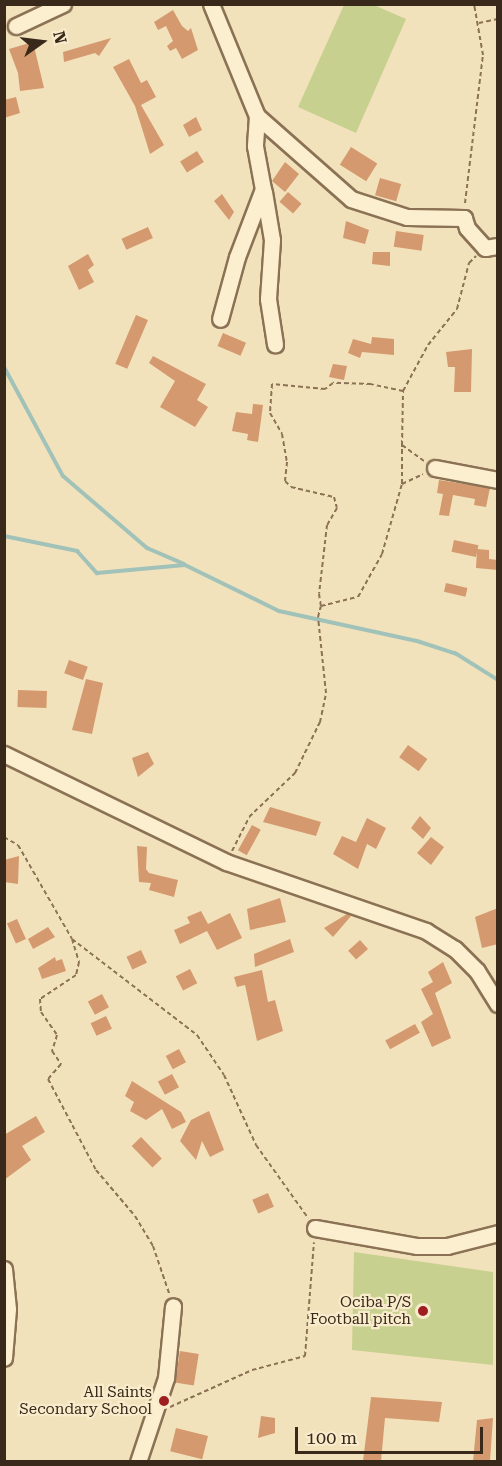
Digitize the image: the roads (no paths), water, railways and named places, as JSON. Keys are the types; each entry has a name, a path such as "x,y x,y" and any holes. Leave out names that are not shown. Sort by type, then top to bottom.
{"street":[{"path":"16,26 63,4"},
{"path":"211,4 257,116 255,146 272,240 268,299 275,344"},
{"path":"257,116 351,199 407,216 464,218 467,228 491,247"},
{"path":"220,320 237,257 263,189"},
{"path":"435,468 498,480"},
{"path":"4,754 226,862 426,931 455,949 477,971 498,1004"},
{"path":"315,1228 417,1246 447,1246 498,1233"},
{"path":"4,1269 8,1309 4,1358"},
{"path":"138,1461 151,1415 166,1378 173,1306"}],"waterway":[{"path":"4,367 63,476 147,548 184,564"},
{"path":"4,536 77,551 97,573 185,565 279,611 417,641 455,653 498,680"}],"place":[{"name":"Ociba P/S Football pitch","path":"423,1311"},
{"name":"All Saints Secondary School","path":"164,1401"}]}
